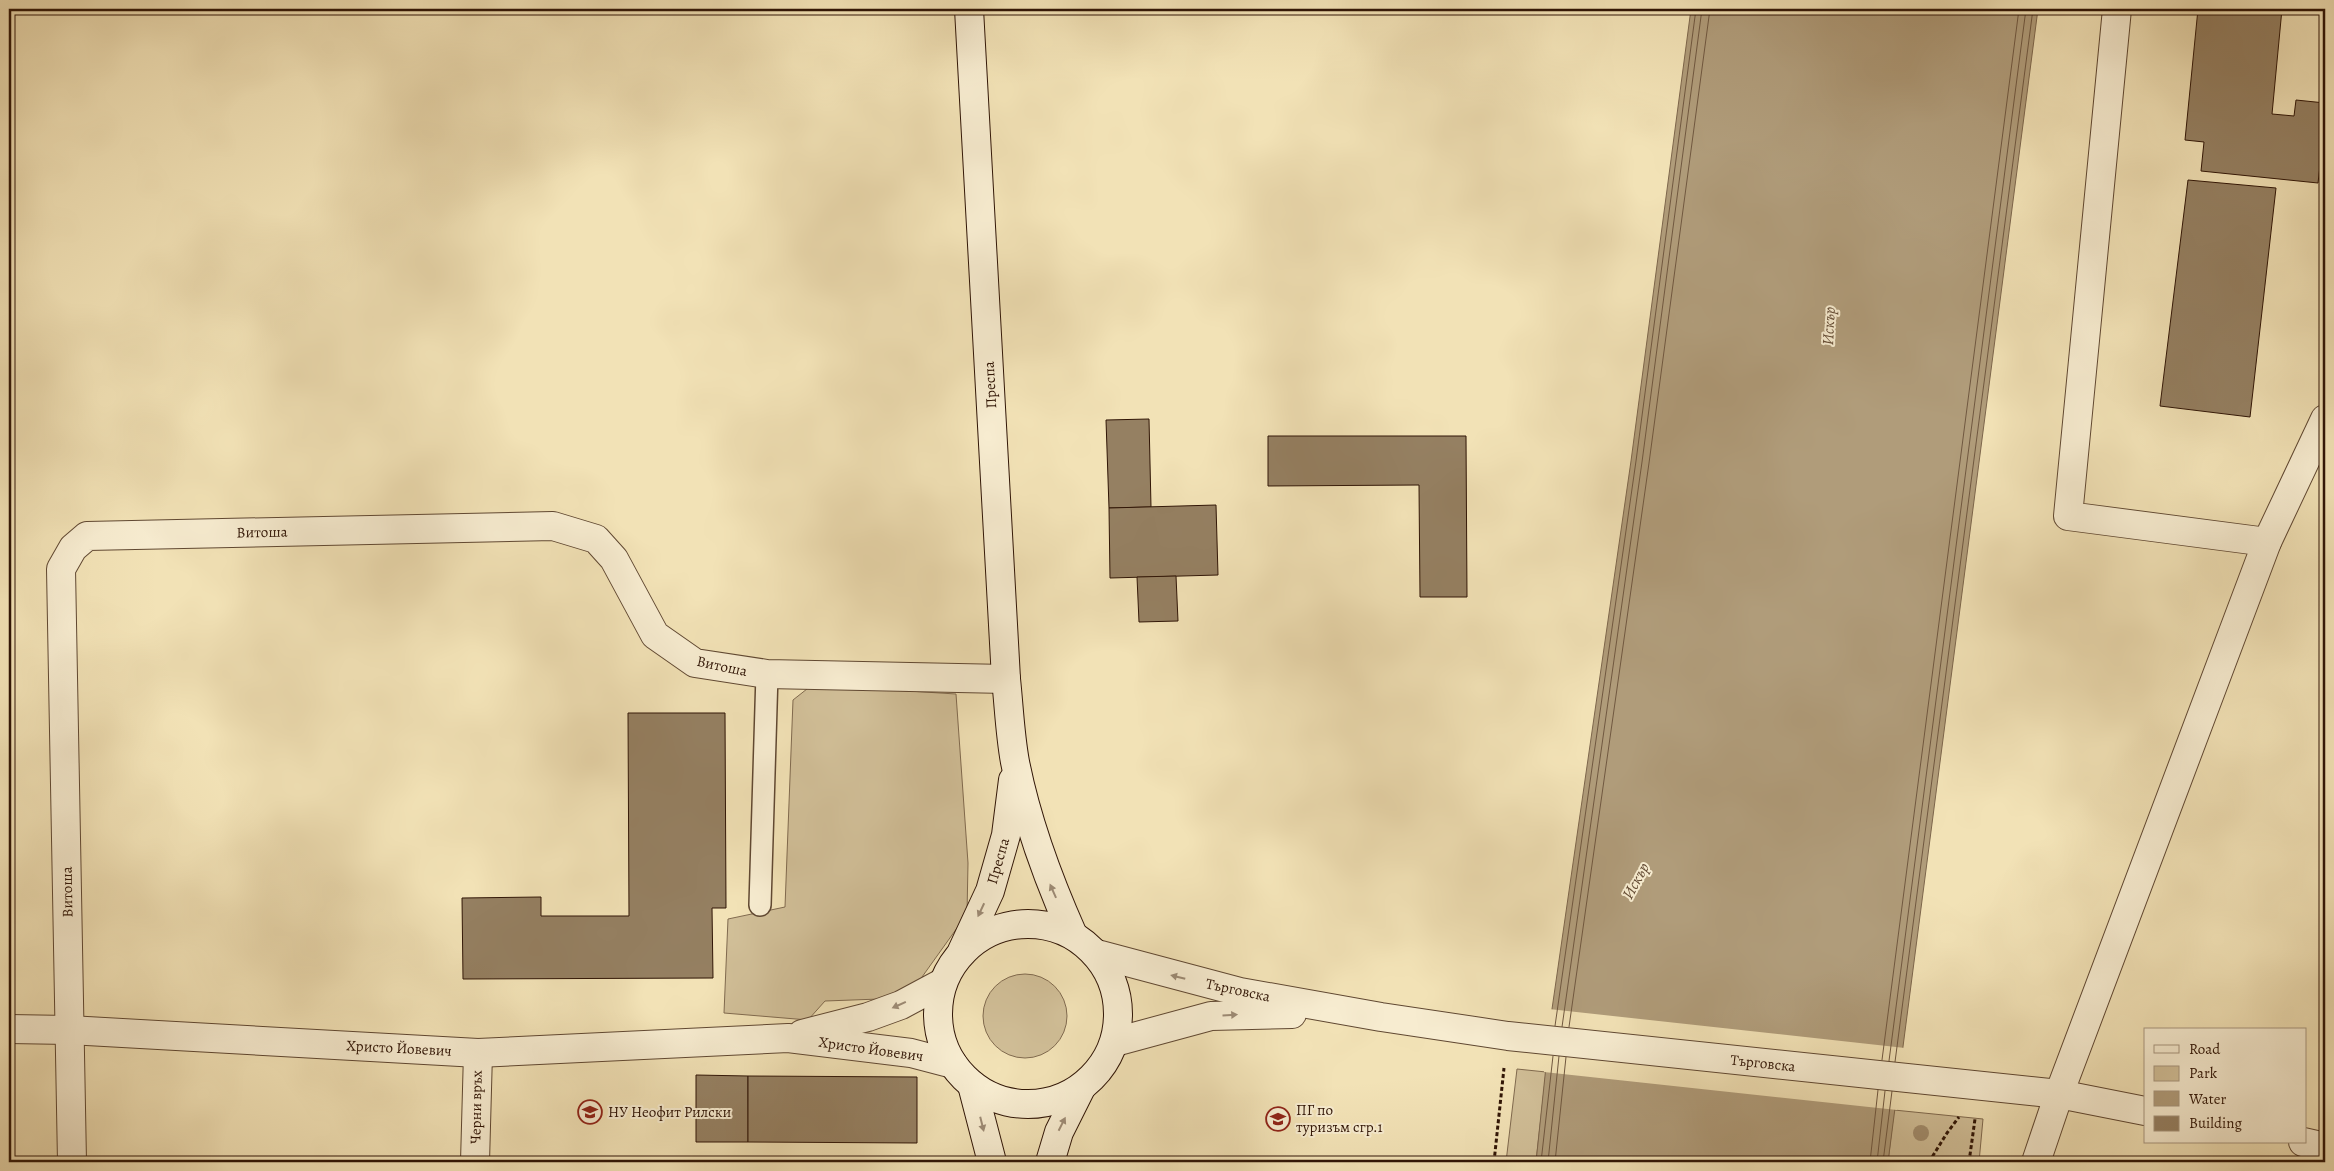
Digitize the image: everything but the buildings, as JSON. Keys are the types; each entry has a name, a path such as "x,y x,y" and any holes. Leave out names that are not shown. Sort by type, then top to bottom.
{"street":[{"name":"Преспа","path":"969,9 1006,679 1015,761 1032,834 1048,878 1073,935"},
{"path":"2117,9 2068,516 2267,542"},
{"path":"2036,1162 2059,1094 2267,542 2325,419"},
{"name":"Витоша","path":"72,1162 60,569 74,548 87,536 553,526 596,539 614,559 655,635 695,663 767,674 1006,679"},
{"name":"Преспа","path":"960,954 990,891 1003,845 1015,761"},
{"path":"1050,1162 1058,1132 1081,1088 1100,1069 1115,1042 1119,1011 1113,981 1097,954 1073,935 1044,924 1014,924 984,935 960,954 942,983 938,1009 941,1037 953,1064 972,1085 998,1099 1026,1105 1055,1100 1081,1088"},
{"name":"Търговска","path":"1097,954 1240,992 1381,1017 1514,1036 2059,1094 2144,1111"},
{"name":"Христо Йовевич","path":"788,1038 868,1018 901,1005 942,983"},
{"name":"Търговска","path":"1115,1042 1211,1016 1268,1013 1381,1017"},
{"name":"Христо Йовевич","path":"9,1029 69,1030 478,1052 788,1038 911,1053 953,1064"},
{"name":"Черни връх","path":"475,1162 478,1052"},
{"path":"972,1085 992,1162"},
{"path":"2306,1143 2325,1147"},
{"path":"2322,1162 2325,1152"}],"lane":[{"path":"760,905 767,674"}],"path":[{"path":"1494,1162 1514,1036"},
{"path":"1929,1162 1946,1133 1960,1116 1992,1088"},
{"path":"1970,1162 1973,1125 1976,1114 1992,1088"}],"green space":[{"path":"812,685 956,694 968,863 967,914 907,998 825,1001 808,1020 724,1013 728,919 785,907 793,700"},
{"path":"1017,974 1033,974 1049,981 1060,992 1067,1008 1064,1032 1055,1046 1049,1051 1033,1058 1017,1058 1001,1051 990,1040 983,1024 983,1008 990,992 1001,981"},
{"path":"1517,1069 1546,1072 1536,1162 1506,1162"},
{"path":"1894,1110 1983,1119 1979,1162 1888,1162"}],"water":[{"name":"Искър","path":"1691,9 2038,9 1888,1162 1536,1162 1552,1009 1631,461"}],"pier":[{"path":"1549,1009 1905,1048 1897,1110 1544,1072"}],"place":[{"name":"НУ Неофит Рилски","path":"590,1112"},
{"name":"ПГ по туризъм сгр.1","path":"1278,1119"}]}
